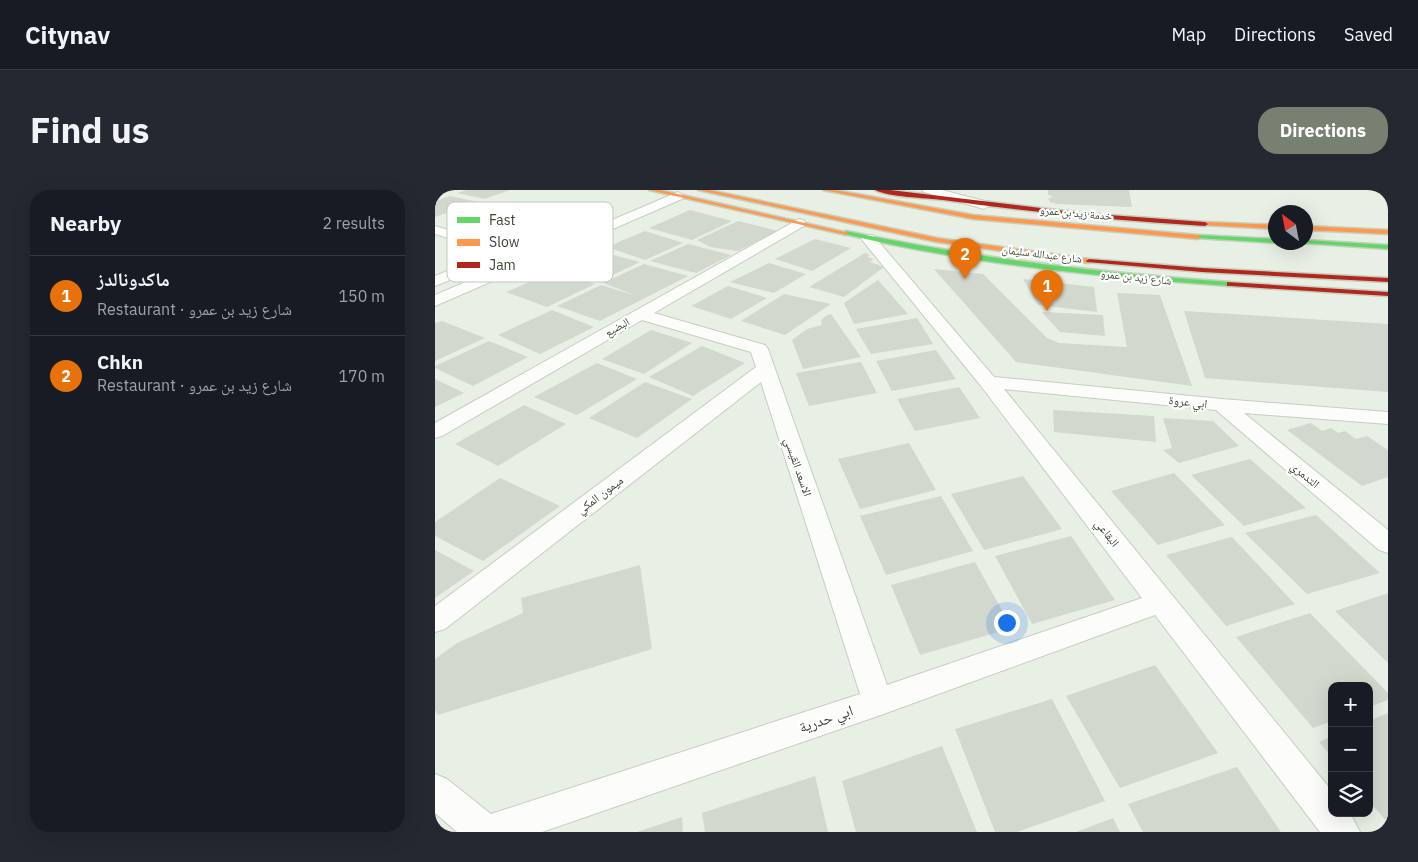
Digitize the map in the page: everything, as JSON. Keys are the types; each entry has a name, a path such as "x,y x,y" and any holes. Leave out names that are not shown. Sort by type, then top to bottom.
{"main road":[{"name":"شارع زيد بن عمرو","path":"653,190 867,238 969,257 1184,282 1388,294"},
{"name":"شارع عبدالله سليمان","path":"701,190 895,232 1006,250 1179,269 1388,280"},
{"path":"826,190 973,217 1169,235 1268,241"},
{"name":"خدمة زيد بن عمرو","path":"878,190 984,205 1165,222 1268,227"},
{"path":"1165,222 1169,235"},
{"path":"1313,228 1388,232"},
{"path":"1313,242 1388,247"},
{"path":"1179,269 1184,282"}],"street":[{"path":"636,198 653,190"},
{"path":"928,190 984,205"},
{"path":"613,224 678,196"},
{"name":"البضيع","path":"435,432 799,223"},
{"path":"435,230 447,234"},
{"name":"البقاعي","path":"867,238 988,382 1342,832"},
{"path":"435,281 447,276"},
{"path":"435,301 479,282"},
{"name":"الاسعد القيسي","path":"640,314 759,349 878,702"},
{"name":"ميمون المكي","path":"435,621 765,369"},
{"name":"ابي عروة","path":"988,382 1222,406 1388,418"},
{"name":"التدمري","path":"1222,406 1388,544"},
{"name":"ابي حدرية","path":"489,832 878,702 1161,602"},
{"path":"435,791 485,832"}],"building":[{"path":"467,190 510,190 485,199 457,193"},
{"path":"1048,190 1129,190 1132,207 1057,204 1050,202 1048,199 1053,196 1048,195"},
{"path":"450,196 478,202 447,202 447,213 435,217 435,201"},
{"path":"690,210 732,221 692,240 649,228"},
{"path":"738,221 778,231 738,251 710,247 697,240"},
{"path":"645,231 683,243 645,260 613,249 613,244"},
{"path":"815,239 851,248 812,271 775,259"},
{"path":"688,244 731,255 696,273 650,261"},
{"path":"865,253 870,255 867,257 874,259 870,262 884,267 844,297 809,287"},
{"path":"613,255 640,262 613,275"},
{"path":"769,263 806,274 774,293 730,282"},
{"path":"644,264 688,276 600,321 557,306 601,285 637,296 603,283 613,282 613,278"},
{"path":"934,269 983,274 1047,338 1059,343 1127,347 1117,293 1160,295 1192,386 1016,362"},
{"path":"1023,279 1094,287 1097,312 1038,305"},
{"path":"878,280 908,314 854,324 844,303"},
{"path":"530,282 588,282 595,284 547,307 506,292"},
{"path":"728,286 767,298 731,319 691,306"},
{"path":"784,294 831,304 785,335 741,321"},
{"path":"552,310 594,327 540,354 498,335"},
{"path":"1184,311 1388,324 1388,392 1205,378"},
{"path":"1042,312 1103,315 1105,336 1060,332"},
{"path":"831,314 861,357 803,369 792,340 807,329 822,325 821,321 824,317"},
{"path":"917,318 933,344 871,354 856,329"},
{"path":"442,321 485,338 435,361 435,323"},
{"path":"651,330 692,343 644,374 602,359"},
{"path":"489,341 528,357 473,386 435,368 435,366"},
{"path":"702,346 745,363 693,396 649,377"},
{"path":"936,350 956,379 892,391 876,361"},
{"path":"861,362 877,393 809,406 796,373"},
{"path":"597,363 637,379 577,415 534,397"},
{"path":"435,379 464,393 435,407"},
{"path":"645,382 692,399 637,438 589,418"},
{"path":"959,387 980,418 915,431 897,399"},
{"path":"524,405 566,424 498,466 455,444"},
{"path":"1053,410 1154,416 1156,442 1054,432"},
{"path":"1163,418 1213,421 1239,446 1179,463 1163,450 1172,448"},
{"path":"1311,423 1322,431 1331,428 1338,433 1345,431 1356,439 1367,436 1388,450 1388,477 1362,486 1287,430"},
{"path":"909,443 936,490 860,509 838,459"},
{"path":"1250,459 1306,508 1244,526 1191,475"},
{"path":"1174,473 1225,525 1158,545 1111,491"},
{"path":"1023,476 1062,529 984,550 951,494"},
{"path":"500,478 560,506 483,561 435,536 435,522"},
{"path":"941,496 973,551 886,575 860,516"},
{"path":"1316,515 1380,573 1307,594 1245,533"},
{"path":"1071,536 1115,600 1032,624 995,556"},
{"path":"1232,537 1295,604 1226,626 1166,555"},
{"path":"435,550 474,571 435,598"},
{"path":"975,562 1012,628 920,655 891,585"},
{"path":"640,565 652,649 438,715 435,710 435,659 457,643 523,613 521,598"},
{"path":"1388,593 1388,663 1335,611"},
{"path":"1310,613 1388,693 1388,700 1373,706 1373,682 1328,682 1328,722 1313,728 1236,637"},
{"path":"1155,665 1218,753 1120,788 1066,696"},
{"path":"1052,699 1105,801 1017,832 995,832 955,729"},
{"path":"1388,713 1388,823 1373,806 1373,719"},
{"path":"1328,738 1328,752 1319,742"},
{"path":"942,746 977,832 856,832 842,781"},
{"path":"1237,767 1281,832 1143,832 1128,804"},
{"path":"815,776 828,832 705,832 702,813"},
{"path":"682,817 683,832 637,832"},
{"path":"1113,818 1120,832 1076,832"}],"traffic: fast":[{"path":"846,233 941,252 1037,266 1133,277 1230,284"},
{"path":"1198,237 1268,241"},
{"path":"1313,242 1388,247"}],"traffic: slow":[{"path":"652,190 846,233"},
{"path":"701,190 937,240 1089,261"},
{"path":"826,190 973,217 1198,237"},
{"path":"1205,224 1268,227"},
{"path":"1313,228 1388,232"}],"traffic: jam":[{"path":"878,190 1041,211 1205,224"},
{"path":"1089,261 1202,270 1388,280"},
{"path":"1230,284 1388,294"}],"place":[{"name":"Chkn","path":"965,279"},
{"name":"ماكدونالدز","path":"1047,311"}]}
